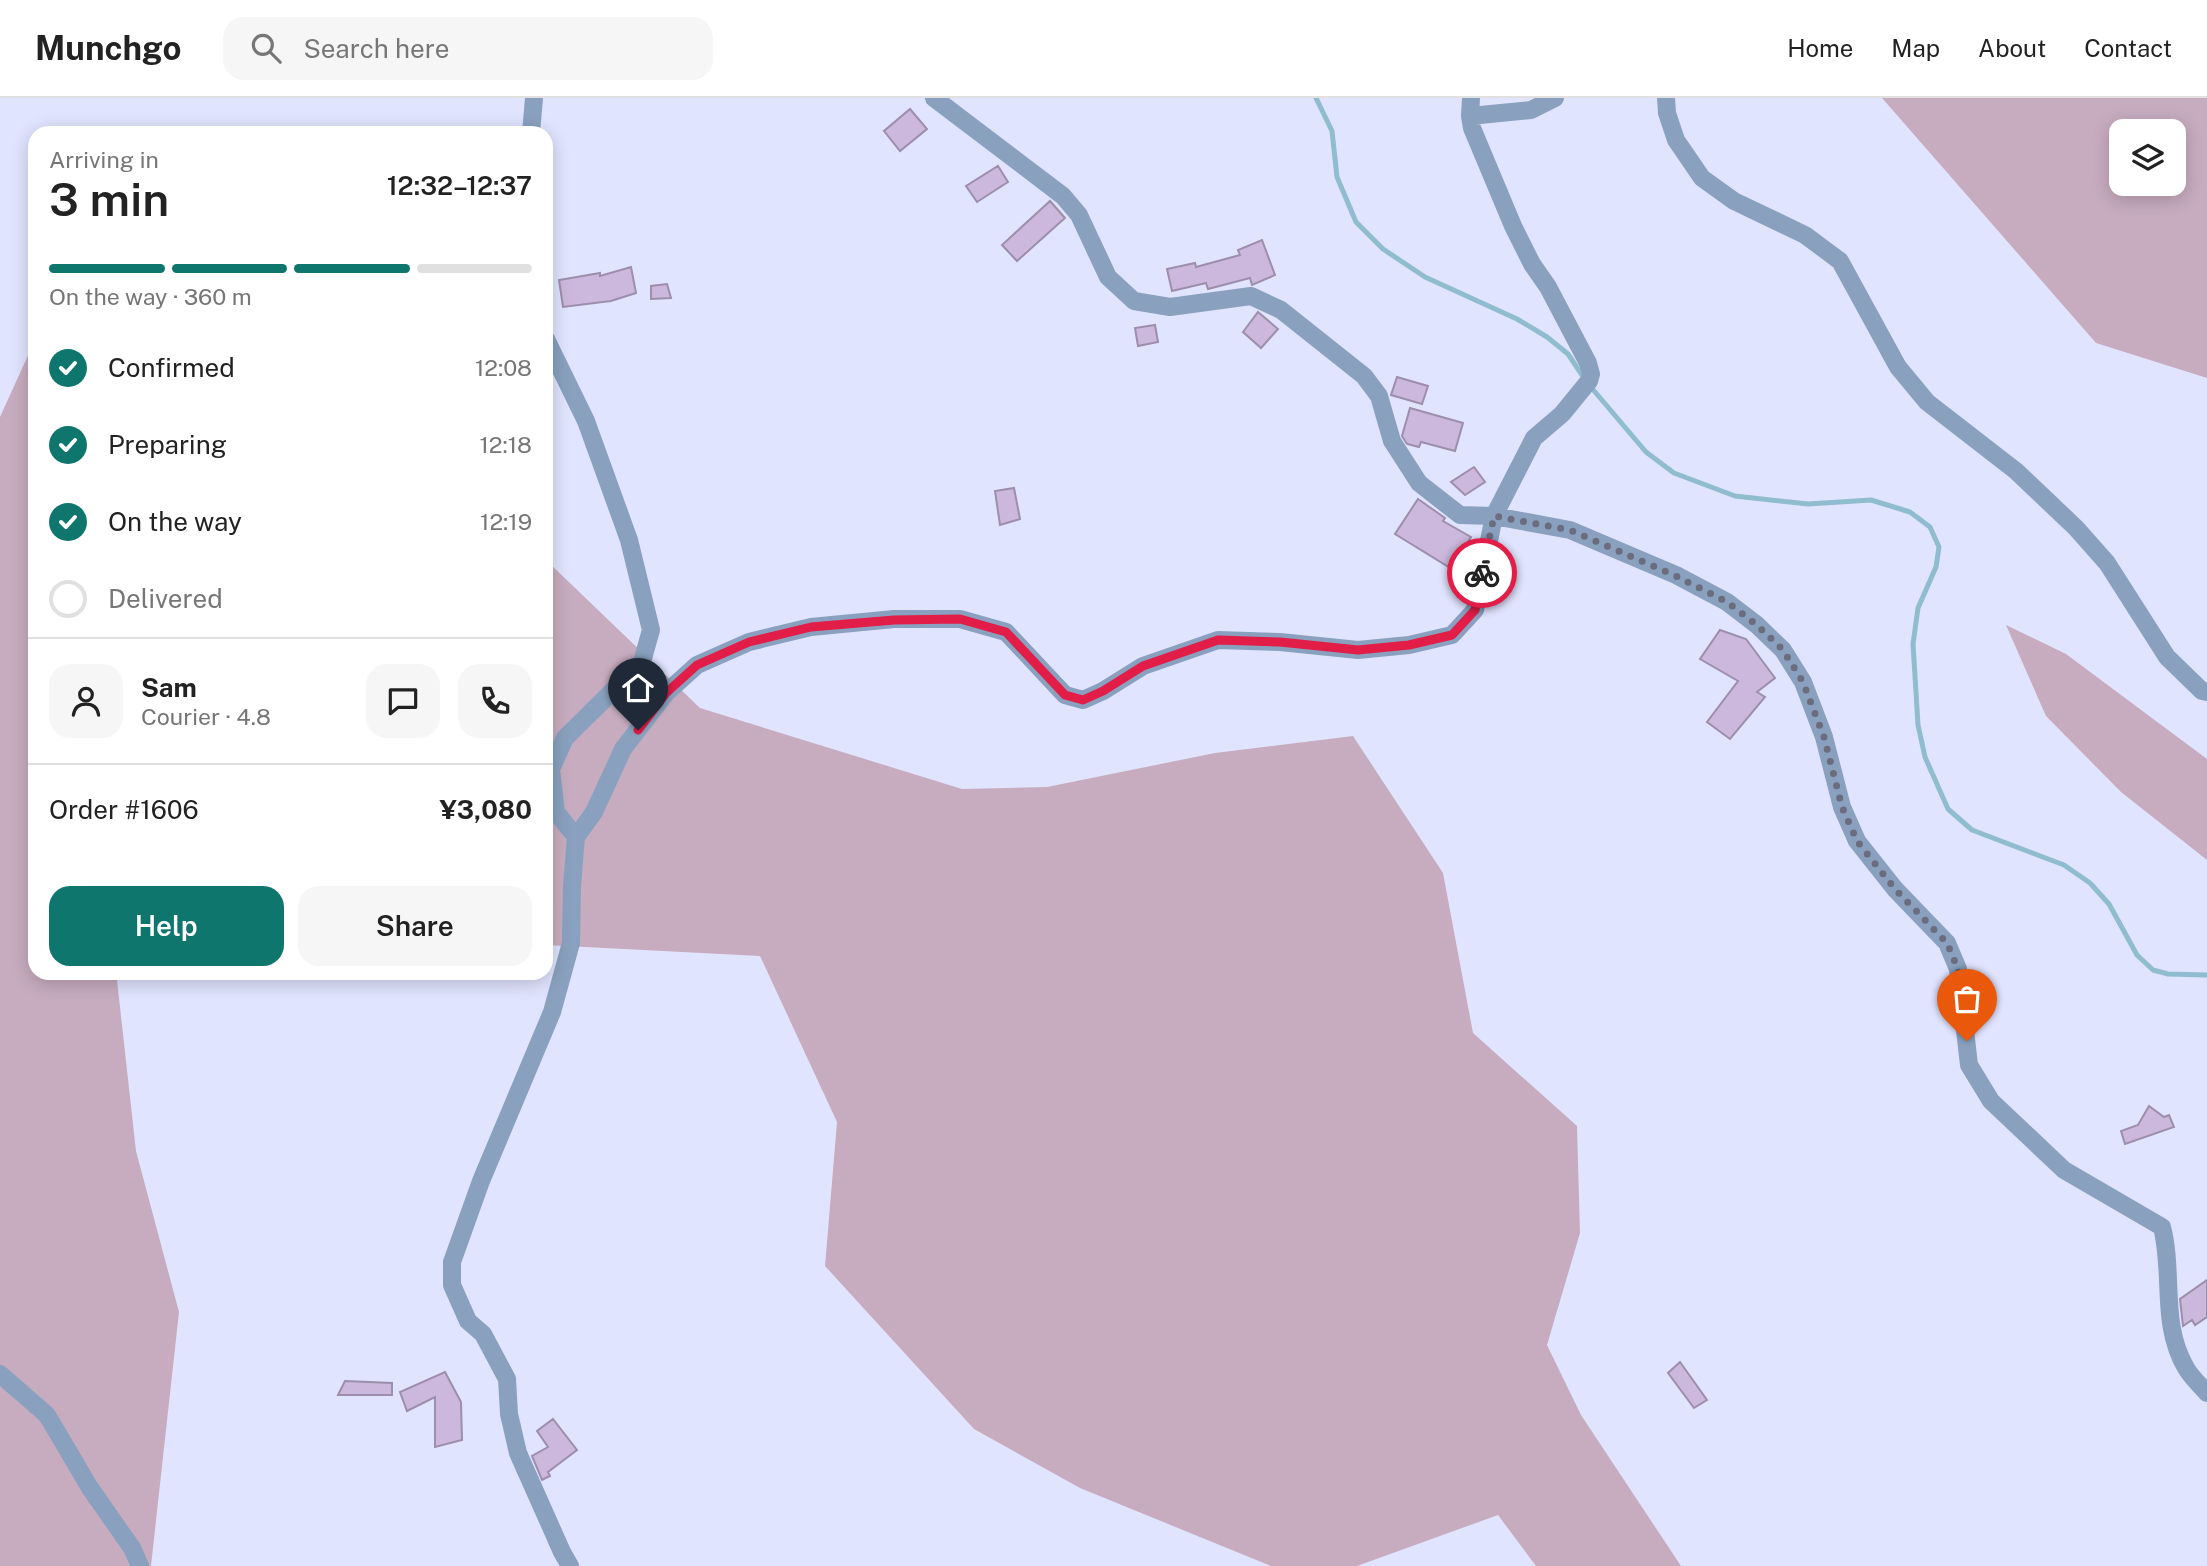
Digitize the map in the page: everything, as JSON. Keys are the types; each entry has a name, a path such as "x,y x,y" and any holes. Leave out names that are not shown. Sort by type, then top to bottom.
{"street":[{"path":"532,126 534,98"},
{"path":"934,98 1063,196 1079,215 1108,277 1134,301 1170,307 1251,296 1281,310 1364,376 1379,396 1392,441 1419,483 1460,515 1494,516 1570,530 1676,576 1727,602 1783,650 1803,682 1824,737 1842,807 1857,841 1895,889 1947,943 1958,969 1969,1065 1991,1101 2064,1170 2162,1227 2167,1247 2167,1297 2172,1332 2186,1368 2207,1393"},
{"path":"570,1566 518,1453 509,1414 508,1379 483,1334 468,1321 452,1285 452,1262 481,1181 552,1012 562,978 571,943 576,837 594,812 623,749 666,693 697,665 749,642 811,627 894,620 960,619 1006,632 1065,695 1083,700 1143,666 1218,640 1280,642 1358,650 1409,645 1452,635 1475,610 1494,516 1534,438 1568,408 1589,381 1591,374 1588,363 1518,236 1476,140 1471,107 1531,110 1555,98"},
{"path":"1666,98 1667,113 1676,140 1702,178 1734,201 1805,236 1840,261 1898,367 1927,402 2016,471 2076,528 2107,564 2167,657 2202,691 2207,692"},
{"path":"553,353 586,421 629,540 651,631 642,662 565,738 553,765"},
{"path":"553,786 556,812 576,837"},
{"path":"0,1374 47,1415 90,1488 132,1548 139,1566"}],"shaded area":[{"path":"1882,98 2207,98 2207,378 2096,343"},
{"path":"28,355 28,980 117,980 136,1151 179,1312 151,1566 0,1566 0,417"},
{"path":"553,567 700,708 962,789 1047,787 1215,753 1353,736 1443,873 1473,1033 1577,1126 1580,1233 1547,1345 1581,1415 1681,1566 1536,1566 1498,1515 1357,1566 1271,1566 1080,1488 974,1429 825,1266 837,1122 760,956 553,945"},
{"path":"2006,625 2066,654 2207,759 2207,860 2121,792 2046,716"}],"building":[{"path":"910,109 927,129 900,151 884,131"},
{"path":"998,166 1008,182 977,202 966,186"},
{"path":"1050,201 1065,218 1017,261 1002,245"},
{"path":"1262,240 1275,275 1252,285 1250,278 1208,289 1206,283 1172,291 1167,269 1195,263 1196,267 1240,255 1238,250"},
{"path":"631,267 636,293 611,301 563,307 559,280 600,273 600,276"},
{"path":"667,284 671,298 651,299 651,286"},
{"path":"1258,312 1278,329 1261,348 1243,332"},
{"path":"1155,325 1158,342 1138,346 1135,328"},
{"path":"1397,377 1428,386 1422,404 1391,395"},
{"path":"1410,408 1463,423 1455,451 1421,442 1419,447 1407,444 1402,436"},
{"path":"1474,467 1485,482 1465,495 1451,482"},
{"path":"1014,488 1020,519 1000,525 995,491"},
{"path":"1418,499 1445,518 1443,521 1471,537 1452,569 1395,534"},
{"path":"1720,630 1746,639 1775,678 1757,692 1765,697 1730,739 1707,722 1738,681 1700,659"},
{"path":"2149,1106 2164,1117 2169,1115 2174,1127 2125,1144 2121,1131 2138,1125"},
{"path":"2207,1280 2207,1317 2195,1325 2192,1320 2183,1326 2180,1299"},
{"path":"1680,1362 1707,1400 1694,1408 1668,1373"},
{"path":"445,1372 461,1402 462,1440 435,1447 435,1397 407,1411 400,1392"},
{"path":"345,1381 392,1383 392,1395 338,1395"},
{"path":"553,1419 577,1450 548,1472 550,1476 542,1480 532,1456 548,1447 537,1431"}],"waterway":[{"path":"1316,98 1332,131 1337,177 1356,222 1383,249 1425,277 1517,319 1547,337 1568,354 1584,378"},
{"path":"1590,386 1646,452 1674,473 1735,496 1808,504 1871,500 1910,512 1930,527 1939,547 1936,567 1918,608 1913,644 1918,725 1925,757 1948,809 1972,830 2064,865 2090,883 2109,904 2137,955 2153,970 2168,974 2207,975"}],"way so far":[{"path":"1482,573 1494,516 1570,530 1676,576 1727,602 1783,650 1803,682 1824,737 1842,807 1857,841 1895,889 1947,943 1958,969 1967,1041"}],"route":[{"path":"638,730 666,693 697,665 749,642 811,627 894,620 960,619 1006,632 1065,695 1083,700 1143,666 1218,640 1280,642 1358,650 1409,645 1452,635 1475,610 1482,573"}]}
